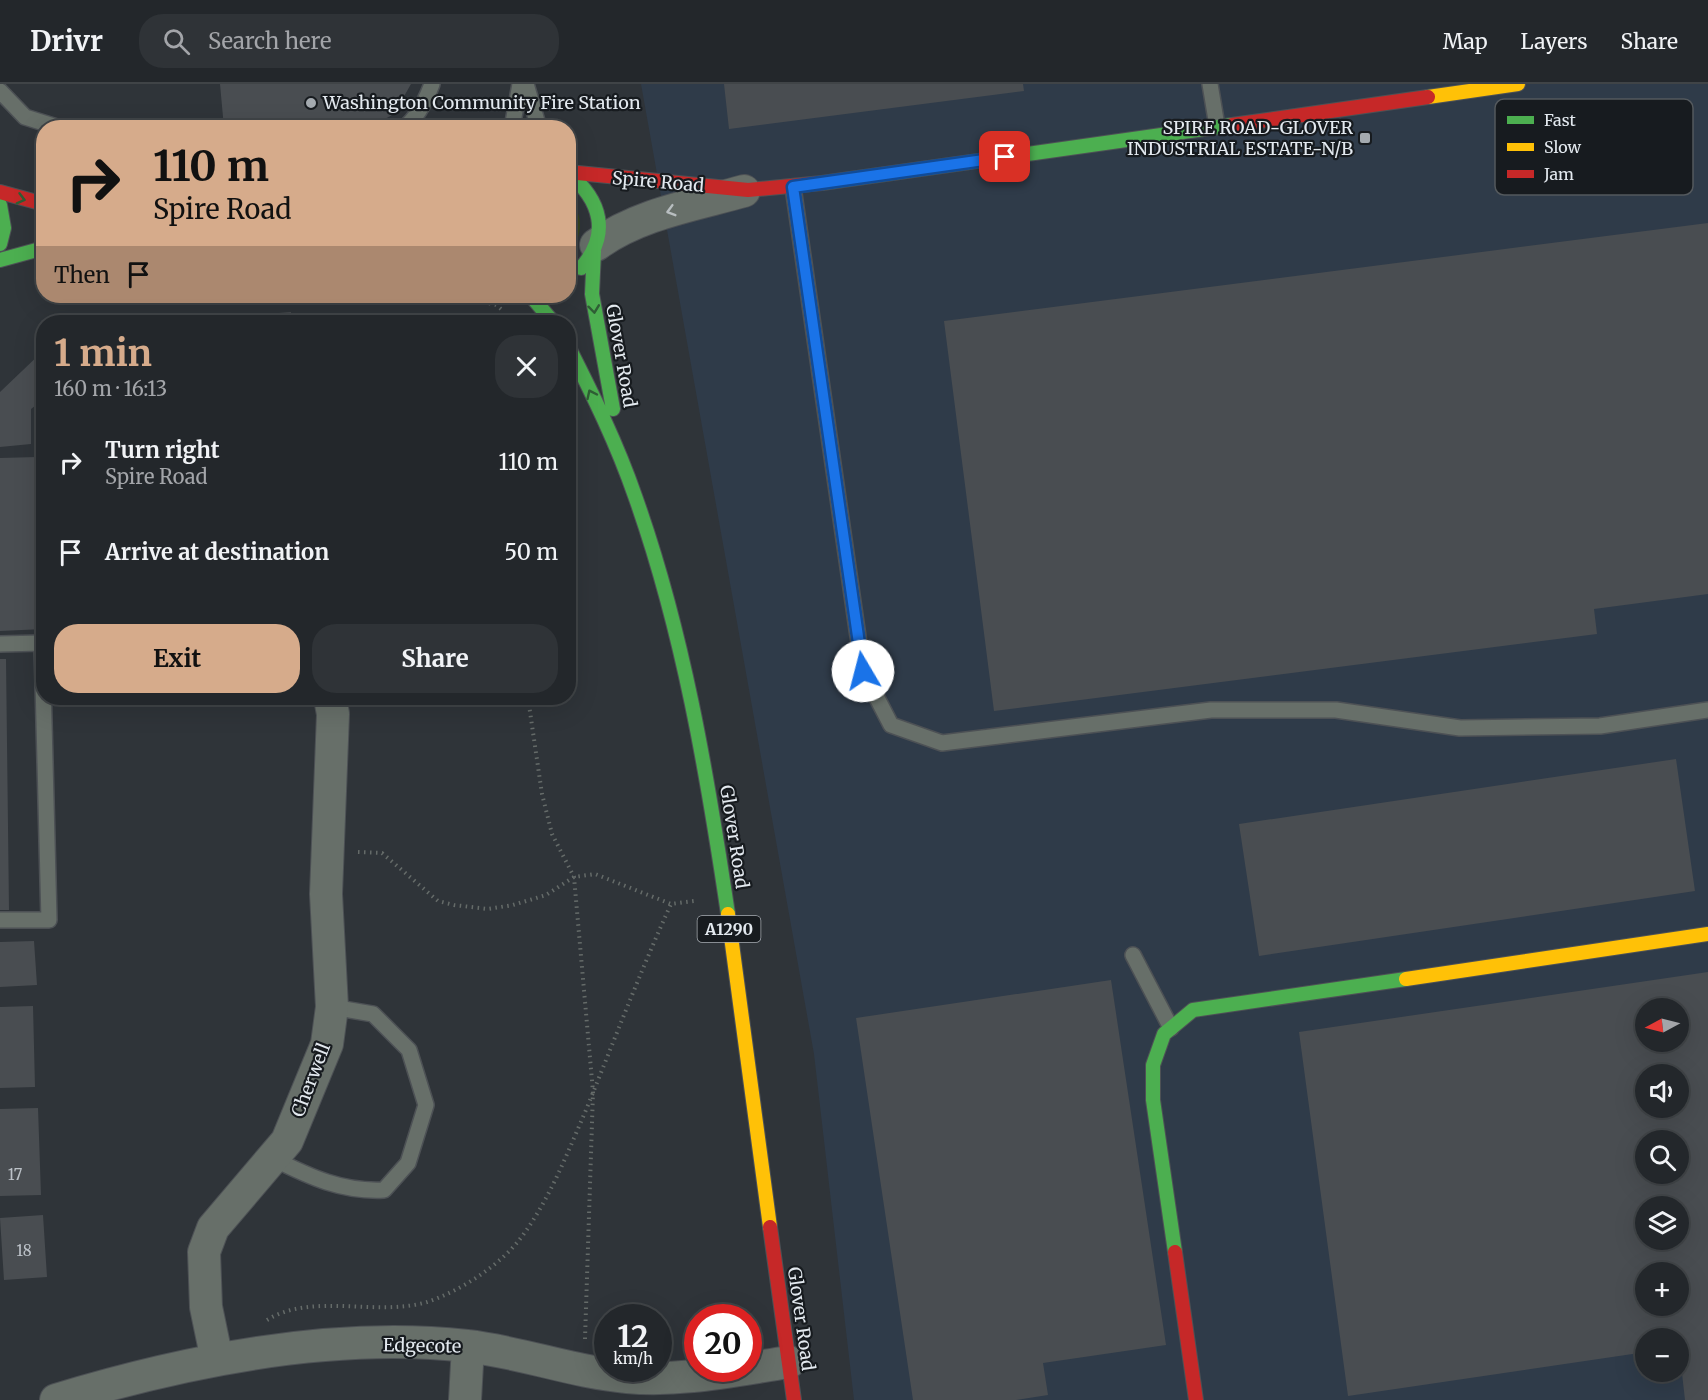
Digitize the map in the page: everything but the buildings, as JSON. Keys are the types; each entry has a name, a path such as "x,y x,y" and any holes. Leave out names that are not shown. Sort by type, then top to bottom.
{"street":[{"name":"Spire Road","path":"576,174 748,190 793,187 1518,84"},
{"name":"Glover Road","path":"576,180 585,187 598,208 600,227 592,279 595,319 624,466 676,626 693,697 725,896 794,1400"},
{"name":"Spire Road","path":"595,248 625,227 748,190"},
{"path":"0,192 36,202"},
{"path":"0,205 4,228 0,244"},
{"path":"576,271 586,264 595,248"},
{"path":"0,260 36,250"},
{"path":"537,303 547,315"},
{"name":"Glover Road","path":"576,363 624,466"},
{"name":"Cherwell","path":"217,1359 206,1307 204,1252 213,1228 287,1141 327,1044 332,1007 326,894 333,714 331,705"},
{"path":"1196,1400 1153,1100 1153,1065 1164,1034 1193,1010 1708,934"},
{"name":"Edgecote","path":"74,1397 217,1359 343,1345 468,1346 584,1372 628,1378 686,1378 789,1362"},
{"path":"465,1400 468,1346"}],"lane":[{"path":"412,120 426,99 432,84"},
{"path":"513,120 520,84"},
{"path":"526,84 537,120"},
{"path":"1210,84 1217,126"},
{"path":"0,91 25,117 36,120"},
{"path":"793,187 863,671 891,725 942,743 1212,710 1336,710 1461,728 1600,726 1708,710"},
{"path":"0,644 36,643"},
{"path":"0,920 49,920 44,705"},
{"path":"1133,955 1171,1028"},
{"path":"274,1159 318,1181 358,1191 384,1190 408,1163 426,1105 409,1050 373,1014 332,1007"}],"path":[{"path":"488,303 496,305 505,312"},
{"path":"529,705 542,794 552,834 574,877 593,1092 584,1372"},
{"path":"327,852 382,853 438,900 454,905 488,909 513,905 546,895 574,877 595,874 671,904 725,896"},
{"path":"263,1322 291,1309 390,1307 426,1302 451,1291 483,1272 519,1240 542,1207 593,1092 645,961 671,904"}],"shaded area":[{"path":"641,84 1708,84 1708,1400 854,1400 814,1054"}],"green space":[{"path":"576,208 580,226 576,243"}],"traffic: fast":[{"path":"822,183 1232,125"},
{"path":"576,180 595,206 599,230 596,243 581,268"},
{"path":"0,205 4,228 0,244"},
{"path":"0,260 36,250"},
{"path":"594,251 592,294 613,409"},
{"path":"537,303 547,315"},
{"path":"576,362 628,477 667,598 692,703 728,914"},
{"path":"1175,1252 1153,1100 1153,1065 1164,1034 1193,1010 1406,979"}],"traffic: slow":[{"path":"1428,97 1518,84"},
{"path":"728,914 770,1227"},
{"path":"1406,979 1708,934"}],"traffic: jam":[{"path":"1232,125 1428,97"},
{"path":"576,173 748,190 822,183"},
{"path":"0,192 36,202"},
{"path":"770,1227 794,1400"},
{"path":"1175,1252 1196,1400"}],"place":[{"name":"Washington Community Fire Station","path":"311,103"},
{"name":"SPIRE ROAD-GLOVER INDUSTRIAL ESTATE-N/B","path":"1365,138"}],"route":[{"path":"863,671 793,187 1005,157"}]}
